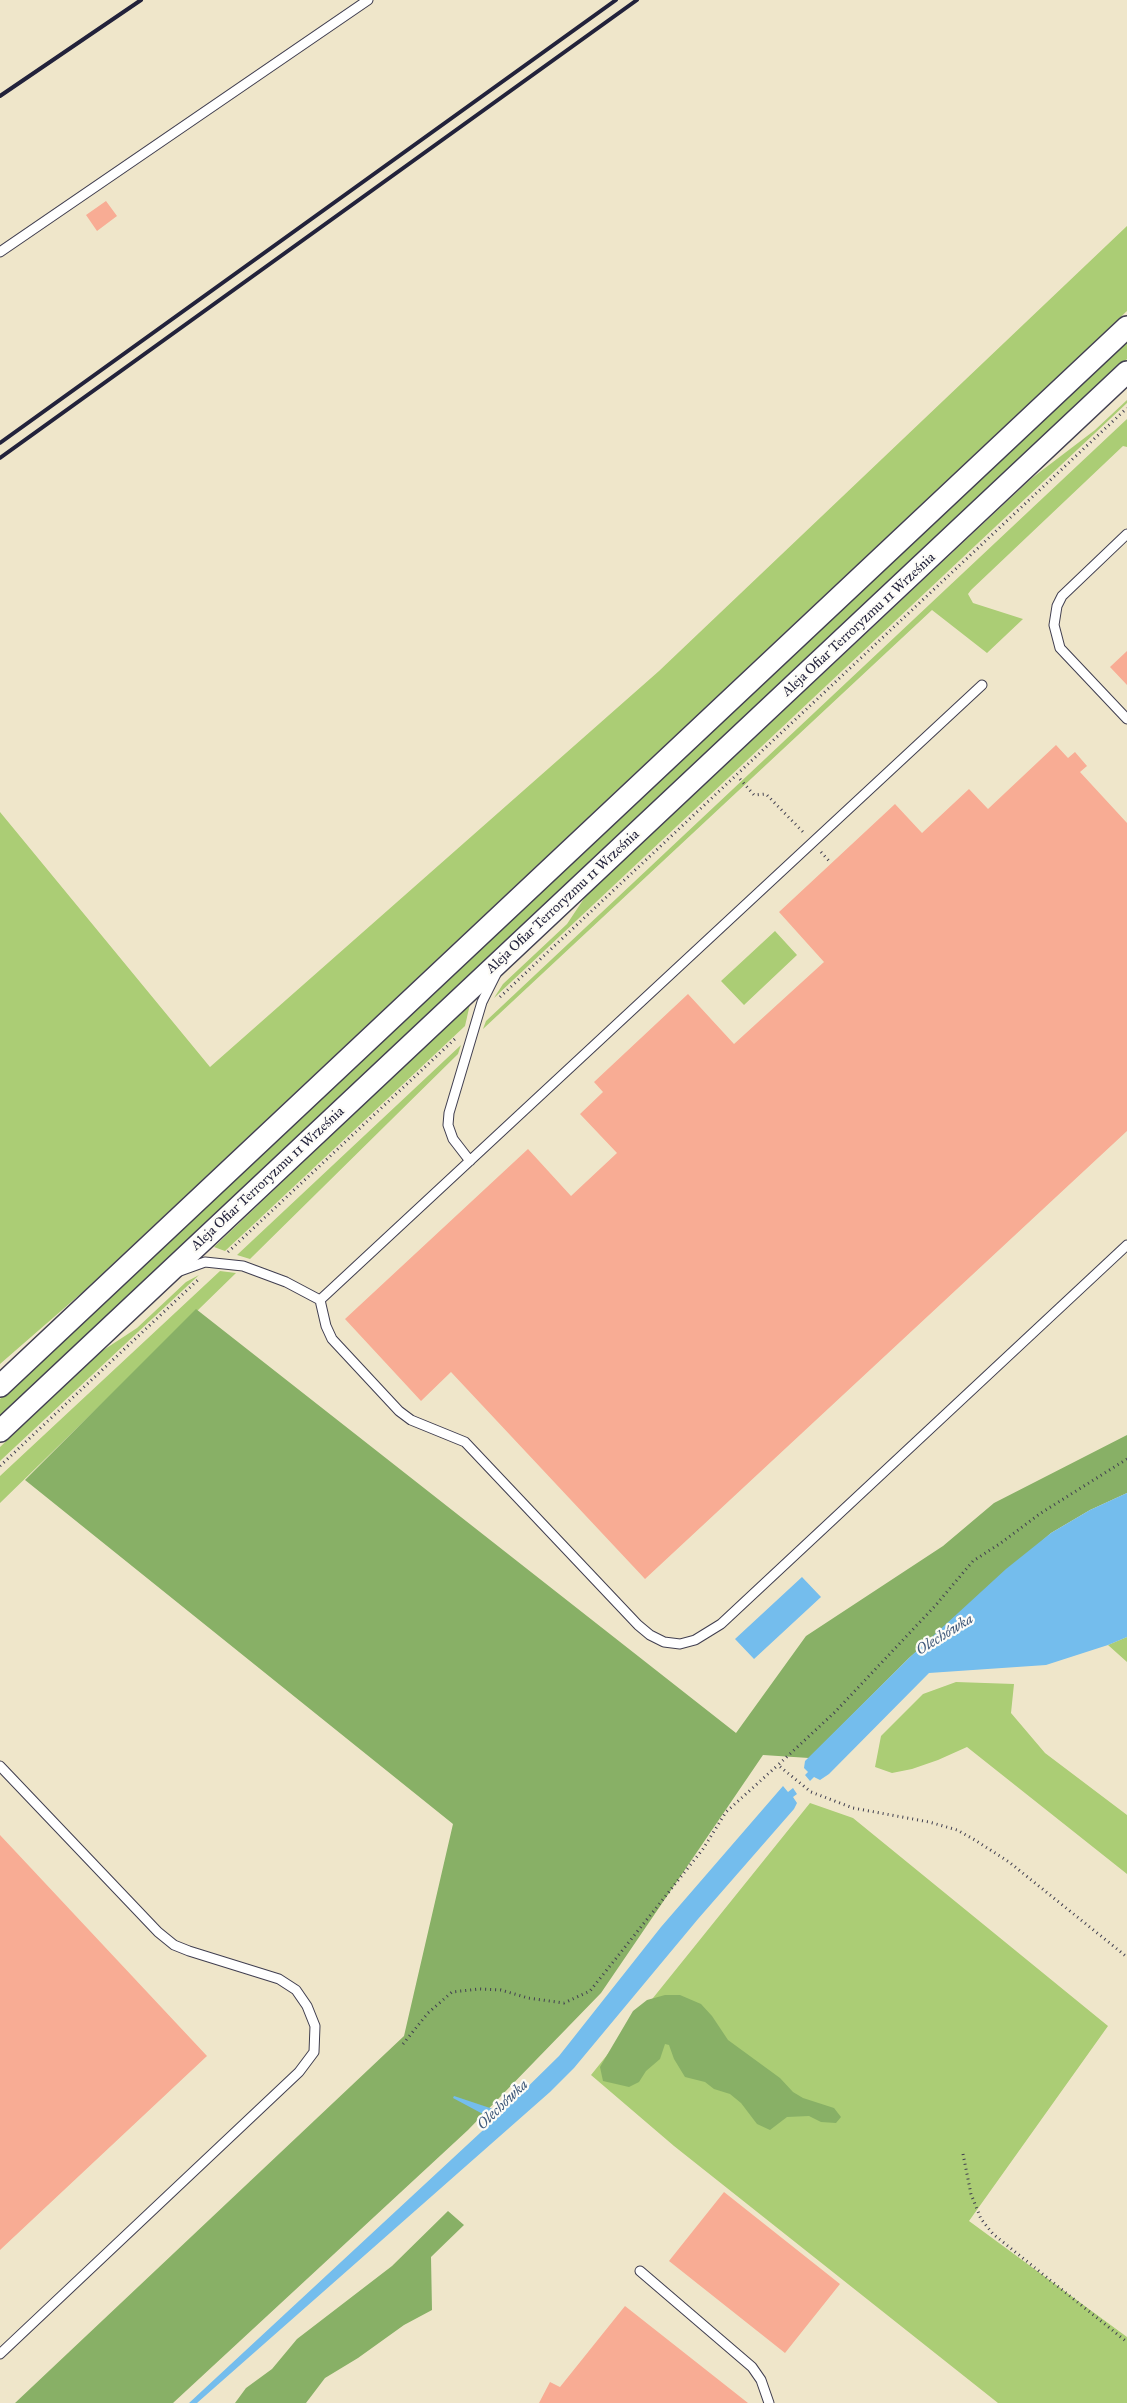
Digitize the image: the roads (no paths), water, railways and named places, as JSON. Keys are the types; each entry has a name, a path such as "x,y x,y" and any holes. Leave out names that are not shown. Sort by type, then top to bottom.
{"street":[{"path":"0,1386 1127,327"},
{"name":"Aleja Ofiar Terroryzmu 11 Września","path":"0,1431 1127,372"}],"lane":[{"path":"0,252 368,0"},
{"path":"1099,398 1127,380"},
{"path":"1127,534 1062,596 1057,606 1054,625 1060,648 1127,720"},
{"path":"320,1300 982,685"},
{"path":"470,1161 453,1139 448,1125 449,1113 482,1002 505,956"},
{"path":"165,1276 205,1262 218,1262 251,1269 286,1282 320,1300 326,1326 332,1338 399,1411 411,1420 465,1442 638,1625 657,1639 680,1644 695,1640 721,1624 1127,1245"},
{"path":"0,1766 158,1932 174,1945 189,1951 279,1979 296,1990 307,2006 315,2026 314,2052 300,2072 0,2354"},
{"path":"640,2272 752,2367 761,2380 769,2403"}],"water":[{"name":"Olechówka","path":"1127,1493 1127,1637 1046,1665 929,1673 829,1774 820,1780 814,1777 810,1781 805,1775 808,1772 804,1768 805,1761 909,1658 1006,1569 1051,1533 1090,1510"},
{"path":"802,1577 821,1597 754,1659 735,1639"},
{"path":"783,1786 788,1792 793,1788 797,1794 793,1797 797,1803 794,1809 698,1919 574,2068 550,2092 197,2403 189,2403 494,2120 453,2098 454,2096 502,2112 559,2056 661,1927"}],"railway":[{"path":"0,96 141,0"},
{"path":"0,443 616,0"},
{"path":"0,458 637,0"}]}
